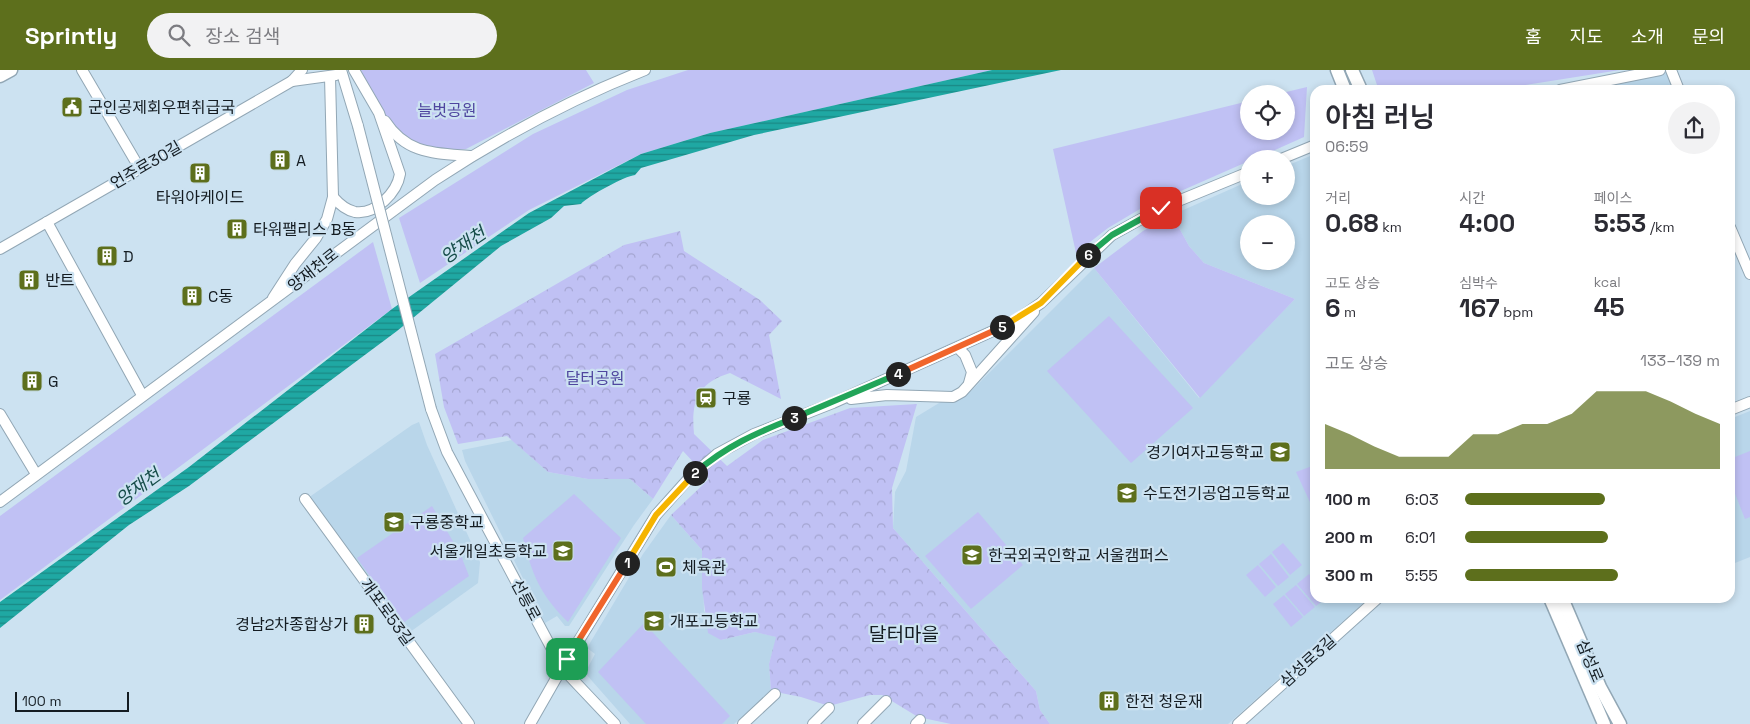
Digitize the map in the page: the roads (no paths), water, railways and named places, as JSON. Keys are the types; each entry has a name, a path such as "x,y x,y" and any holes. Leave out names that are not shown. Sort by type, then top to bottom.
{"main road":[{"path":"0,76 12,70"},
{"path":"1337,70 1343,85"},
{"path":"1352,70 1359,85"},
{"name":"삼성로","path":"1552,603 1604,724"},
{"name":"삼성로","path":"1564,603 1600,687 1620,724"}],"street":[{"path":"82,70 140,169"},
{"path":"292,81 302,70"},
{"path":"354,70 396,136 410,146 424,152 472,156"},
{"name":"양재천로","path":"0,502 142,395 268,305 380,219 472,156 581,96 645,70"},
{"path":"1585,85 1660,70"},
{"path":"1671,70 1677,85"},
{"path":"292,81 330,76 342,72"},
{"name":"선릉로","path":"342,72 358,126 431,409 447,452 562,668 615,724"},
{"path":"268,305 295,264 316,238 327,219 332,197 330,76"},
{"name":"언주로30길","path":"0,249 292,81"},
{"path":"332,197 344,208 356,212 369,211 393,193 398,184 400,174 380,113"},
{"path":"1295,153 1310,147"},
{"path":"833,403 887,395 953,397 968,386 1041,303 1112,235 1130,223 1161,208 1240,176"},
{"path":"47,222 142,395"},
{"path":"1735,239 1750,274"},
{"path":"530,724 562,668 656,515 690,477 717,454 734,444 958,348 1015,321 1041,303"},
{"path":"958,348 966,355 972,372 968,386"},
{"path":"1735,408 1750,402"},
{"path":"0,414 36,474"},
{"name":"개포로53길","path":"305,499 469,724"},
{"name":"삼성로3길","path":"1238,724 1372,603"},
{"path":"743,724 775,694"},
{"path":"863,724 886,701"},
{"path":"812,724 829,708"}],"place":[{"name":"군인공제회우편취급국","path":"72,107"},
{"name":"A","path":"280,160"},
{"name":"타워아케이드","path":"200,173"},
{"name":"타워팰리스 B동","path":"237,229"},
{"name":"D","path":"107,256"},
{"name":"반트","path":"29,280"},
{"name":"C동","path":"192,296"},
{"name":"G","path":"32,381"},
{"name":"구룡","path":"706,398"},
{"name":"경기여자고등학교","path":"1280,452"},
{"name":"수도전기공업고등학교","path":"1127,493"},
{"name":"구룡중학교","path":"394,522"},
{"name":"서울개일초등학교","path":"563,551"},
{"name":"한국외국인학교 서울캠퍼스","path":"972,555"},
{"name":"체육관","path":"666,567"},
{"name":"개포고등학교","path":"654,621"},
{"name":"경남2차종합상가","path":"364,624"},
{"name":"한전 청운재","path":"1109,701"}],"district":[{"name":"달터마을","path":"904,634"}],"park label":[{"name":"늘벗공원","path":"447,110"},
{"name":"달터공원","path":"595,378"}],"water label":[{"name":"양재천","path":"463,245"},
{"name":"양재천","path":"138,487"}]}
